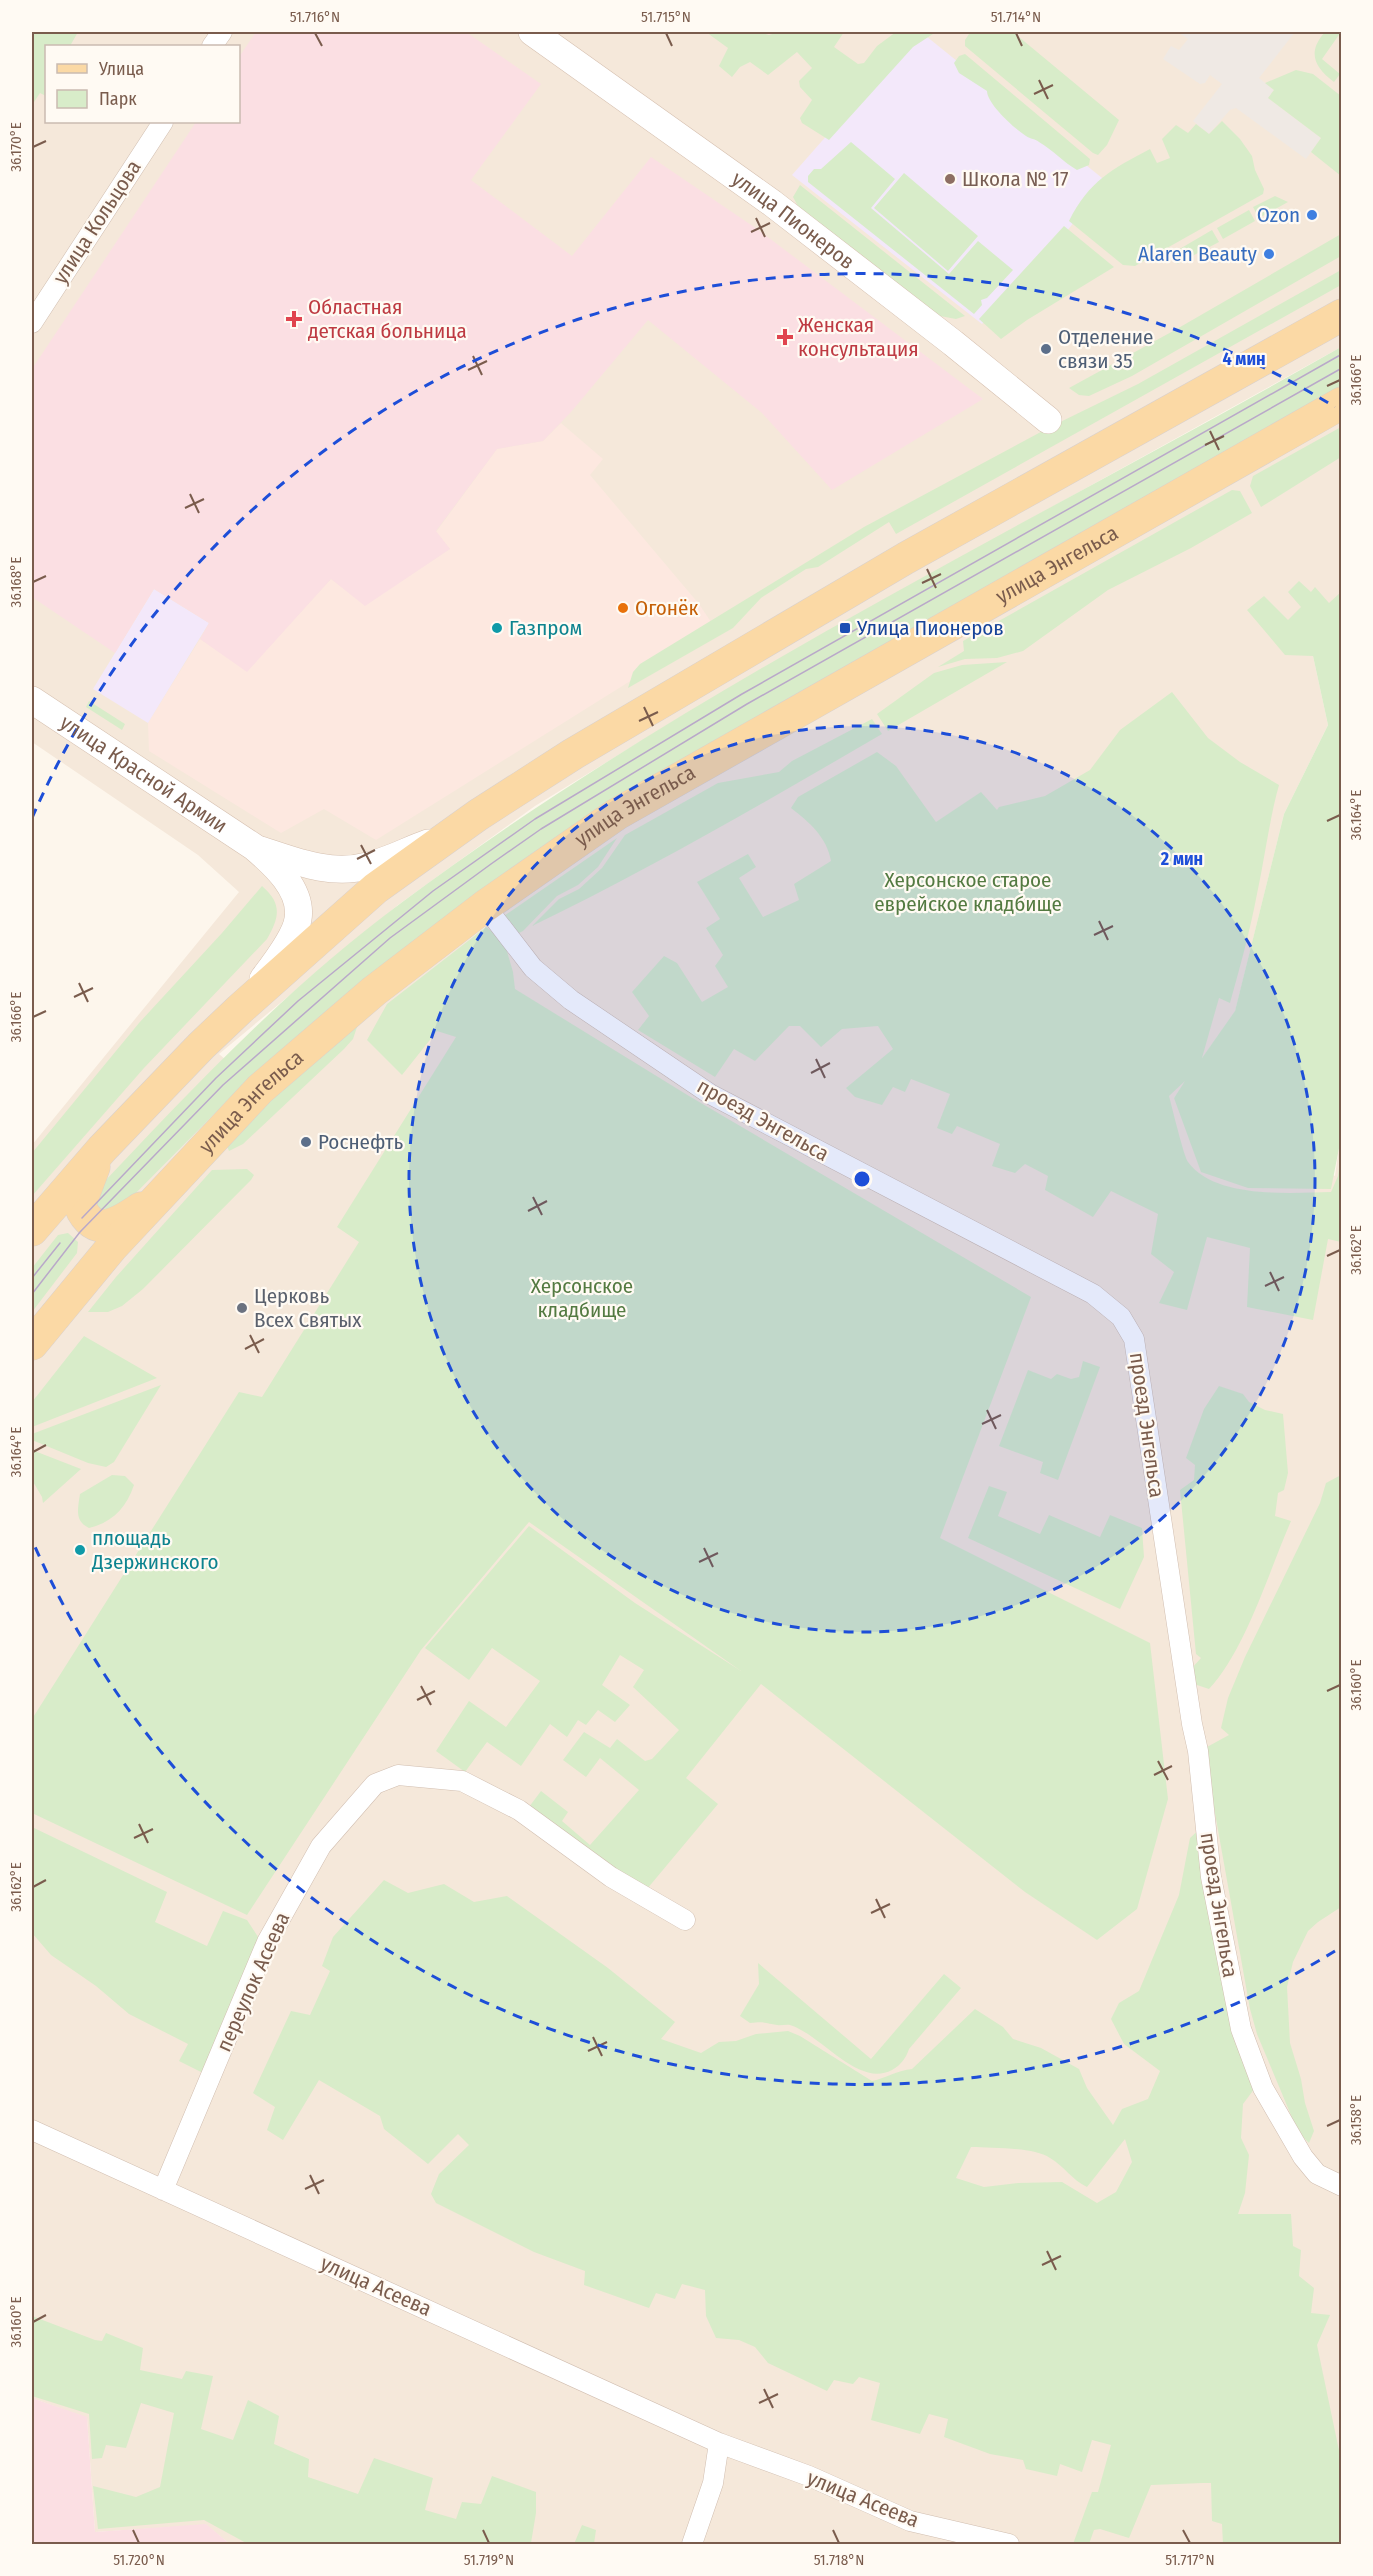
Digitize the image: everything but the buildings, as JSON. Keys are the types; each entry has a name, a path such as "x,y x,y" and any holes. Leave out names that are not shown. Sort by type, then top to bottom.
{"main road":[{"name":"улица Пионеров","path":"532,32 772,203 953,343 1048,420"},
{"path":"32,1230 102,1149 201,1046 240,1009 376,888 478,815 573,754 896,564 1341,315"},
{"name":"улица Энгельса","path":"32,1344 62,1306 157,1199 260,1089 374,991 485,906 617,814 1341,403"},
{"name":"улица Красной Армии","path":"32,700 254,847"},
{"path":"254,847 316,867 339,870 366,867 434,840 478,815"},
{"path":"240,1009 278,958 298,921 298,905 292,890 278,868 254,847"},
{"path":"102,1149 80,1204 84,1215 93,1224 107,1226 120,1221 157,1199"},
{"path":"32,1240 47,1229 69,1224 83,1235 87,1242 81,1270 62,1306"}],"street":[{"path":"213,45 222,32"},
{"name":"улица Кольцова","path":"32,323 162,123"},
{"name":"проезд Энгельса","path":"485,906 533,968 571,1000 710,1094 1093,1294 1121,1317 1134,1339 1190,1712 1198,1751 1211,1877 1241,2028 1263,2088 1303,2157 1317,2174 1341,2186"},
{"name":"переулок Асеева","path":"163,2190 267,1942 321,1846 375,1785 398,1775 462,1781 519,1810 611,1876 685,1920"},
{"name":"улица Асеева","path":"32,2130 719,2443 809,2476 910,2521 1009,2544"},
{"path":"692,2544 713,2483 719,2443"}],"shaded area":[{"path":"32,32 1341,32 1341,347 891,596 682,716 535,806 398,905 219,1054 260,1089 485,906 1341,403 1341,635 1313,656 1328,725 1284,814 1235,1012 1174,1098 1335,1176 1341,1133 1341,2544 230,2544 206,2525 95,2532 87,2418 32,2398 32,1145 239,892 198,855 32,742"},
{"name":"Областная детская больница","path":"256,32 466,32 541,84 471,180 572,256 651,157 757,229 983,399 832,490 762,413 648,320 571,412 543,441 497,449 436,531 450,549 365,606 331,579 247,672 200,639 209,623 154,589 115,653 32,597 32,369 195,123 240,123 240,56"},
{"name":"Школа № 17","path":"918,32 921,32 1107,182 1066,232 982,324 792,175"},
{"path":"1178,32 1295,32 1259,78 1274,90 1268,98 1321,138 1306,159 1236,108 1230,110 1209,134 1193,121 1222,84 1210,75 1205,83 1200,84 1163,59 1171,46 1179,50 1188,39"},
{"path":"561,423 603,459 590,475 699,604 715,628 376,840 324,809 281,833 149,751 148,723 200,639 247,671 331,579 365,605 450,549 436,532 497,449 543,441"},
{"path":"154,589 209,623 148,723 93,689"},
{"path":"32,2398 87,2417 95,2532 206,2524 230,2544 32,2544"}],"green space":[{"path":"32,32 78,32 71,45 45,45 45,96 40,93 32,105"},
{"path":"706,32 758,32 769,35 779,32 844,32 834,47 858,64 864,63 877,46 896,32 936,32 913,47 829,140 802,123 800,118 812,100 800,87 799,81 812,68 797,52 768,75 750,62 740,67 732,77 719,66 728,48"},
{"path":"1013,32 1119,120 1107,145 1098,155 965,46 965,40 969,34"},
{"path":"1325,32 1341,32 1322,59 1340,74 1334,82 1322,71 1315,59 1316,46"},
{"path":"965,54 1090,159 1089,165 1077,170 1009,122 996,109 987,91 959,73 954,63 959,56"},
{"path":"1296,70 1313,74 1341,96 1341,176 1311,152 1321,138 1268,98 1274,90 1265,83"},
{"path":"1222,121 1240,139 1252,156 1255,170 1264,189 1263,194 1135,266 1123,265 1069,221 1093,186 1124,163 1150,149 1157,163 1170,158 1162,139 1176,125 1188,133 1196,124 1209,134"},
{"path":"851,142 895,179 871,208 949,274 978,241 1013,270 987,298 981,300 982,305 974,314 808,182 808,176 814,169 821,169"},
{"path":"904,173 978,236 948,271 874,208"},
{"path":"800,185 965,316 956,319 940,316 799,208 793,197"},
{"path":"1275,196 1288,202 1259,218 1253,207"},
{"path":"1249,210 1255,221 1223,239 1217,228"},
{"path":"1064,226 1114,267 1027,320 1001,339 979,319"},
{"path":"1212,230 1219,242 1177,264 1171,254"},
{"path":"1341,234 1341,256 1132,376 1089,396 1079,395 1069,388 1175,330"},
{"path":"1341,270 1341,285 896,534 889,522 818,567 806,569 761,598 733,628 628,688 633,672 640,664 864,527 1052,426 1138,384"},
{"path":"1341,347 1341,387 910,632 239,1089 118,1211 100,1220 90,1197 239,1043 318,970 359,936 401,903 512,824 627,749 862,611"},
{"path":"1341,427 1341,457 1261,507 1250,486 1253,476"},
{"path":"1232,490 1240,491 1252,513 1191,548 1108,590 1023,651 997,658 965,659 938,667 964,651 963,641"},
{"name":"Херсонское старое еврейское кладбище","path":"1299,581 1311,592 1315,587 1329,603 1341,592 1342,1133 1331,1189 1248,1188 1201,1172 1174,1098 1185,1081 1169,1096 1188,1162 1200,1174 1234,1188 1275,1193 1331,1192 1338,1176 1341,1153 1341,1242 1328,1239 1313,1320 1247,1307 1250,1248 1207,1237 1187,1310 1159,1303 1174,1272 1151,1254 1158,1214 1111,1191 1093,1217 1045,1190 1048,1176 1025,1164 1015,1173 992,1166 1000,1144 957,1126 952,1134 937,1128 950,1094 911,1079 905,1092 893,1087 882,1105 855,1097 846,1088 893,1049 878,1026 842,1029 821,1047 800,1026 789,1026 755,1061 734,1049 715,1077 638,1030 649,1016 632,992 664,956 677,963 702,1002 728,987 715,966 723,955 706,928 720,919 697,882 748,854 756,867 739,878 763,917 799,900 794,884 831,861 821,837 791,808 798,797 877,752 896,766 936,822 981,792 997,810 999,807 1045,796 1090,770 1120,730 1172,692 1208,738 1240,762 1279,785 1251,922 1230,1003 1219,998 1202,1058 1235,1011 1284,814 1328,725 1313,656 1285,655 1247,610 1264,596 1288,620 1301,607 1288,592"},
{"path":"1007,662 888,731 877,714 934,673 962,665"},
{"path":"89,701 125,724 122,730 86,707"},
{"path":"872,719 882,734 665,857 532,926 559,899 579,889 602,868 625,835 718,783 779,772 792,761"},
{"path":"617,838 598,867 578,885 557,896 523,931 515,935 501,918"},
{"path":"262,886 273,899 277,911 267,939 144,1068 32,1196 32,1153 139,1023"},
{"name":"Херсонское кладбище","path":"486,927 504,941 513,972 515,989 689,1096 1031,1297 940,1538 1150,1643 1168,1799 1137,1909 1097,1940 1025,1892 761,1684 686,1778 718,1804 647,1889 600,1861 529,1807 541,1791 568,1812 562,1821 590,1845 639,1790 600,1758 586,1777 563,1760 584,1732 610,1748 617,1739 645,1761 652,1759 679,1730 633,1687 644,1670 620,1655 602,1685 630,1705 615,1722 598,1710 586,1725 578,1720 567,1737 550,1724 521,1766 487,1742 465,1772 436,1751 469,1701 506,1727 540,1681 492,1648 469,1680 425,1648 529,1526 635,1603 741,1671 529,1522 421,1650 247,1915 32,1813 32,1719 239,1392 262,1397 359,1242 337,1227 456,1037 437,1031 402,1075 367,1040 387,1004"},
{"path":"359,1021 353,1039 344,1049 243,1144 229,1151 226,1144 272,1097"},
{"path":"247,1169 254,1175 251,1180 143,1289 122,1306 108,1312 88,1312 116,1277 212,1170"},
{"path":"68,1233 78,1242 77,1253 32,1312 32,1268 58,1235"},
{"path":"84,1336 157,1378 32,1427 32,1402"},
{"path":"1083,1361 1100,1367 1058,1480 1040,1473 1043,1462 999,1446 1028,1370 1051,1379 1057,1374 1071,1379 1079,1377"},
{"path":"161,1385 114,1462 106,1467 88,1463 32,1440 32,1434"},
{"path":"1219,1386 1243,1394 1249,1402 1265,1410 1283,1414 1288,1473 1284,1490 1278,1493 1275,1516 1291,1521 1256,1609 1234,1653 1209,1689 1194,1684 1192,1668 1201,1658 1196,1654 1180,1490 1194,1480 1195,1465 1186,1458 1204,1409"},
{"path":"32,1450 81,1469 43,1503 32,1480"},
{"path":"112,1475 125,1476 134,1485 131,1493 123,1507 112,1518 89,1528 79,1518 80,1494"},
{"path":"1341,1475 1341,1907 1308,1931 1293,1962 1287,1987 1290,2043 1314,2131 1309,2143 1298,2132 1257,2034 1250,2009 1208,1774 1207,1747 1229,1735 1221,1728 1228,1698 1245,1657 1320,1503 1326,1483"},
{"path":"989,1486 1007,1492 998,1516 1040,1534 1049,1515 1100,1537 1110,1515 1142,1528 1144,1557 1120,1609 968,1538"},
{"path":"1204,1825 1255,2088 1243,2104 1241,2138 1249,2155 1245,2193 1238,2214 1291,2214 1293,2246 1301,2250 1299,2276 1314,2288 1311,2313 1330,2315 1317,2345 1341,2460 1341,2544 1223,2544 1222,2524 1212,2521 1211,2483 1203,2483 1151,2485 1129,2538 1100,2529 1094,2530 1089,2544 1073,2544 1092,2492 1098,2492 1111,2445 1092,2440 1082,2472 1060,2464 1057,2476 1026,2469 1023,2460 990,2454 944,2437 948,2419 929,2414 920,2434 871,2420 880,2383 859,2377 853,2384 834,2380 827,2391 768,2363 755,2347 739,2340 716,2338 706,2316 705,2290 682,2284 675,2299 656,2293 649,2308 584,2285 585,2271 534,2252 436,2203 431,2194 439,2174 469,2145 458,2134 428,2164 384,2129 380,2116 319,2080 283,2140 267,2130 275,2107 253,2093 291,2011 310,2015 330,1971 322,1966 333,1937 384,1880 408,1893 444,1884 474,1902 507,1896 608,1968 675,2022 661,2039 701,2053 719,2042 736,2041 756,2034 788,2031 800,2036 872,2081 912,2069 975,2009 1003,2027 1013,2039 1041,2048 1079,2069 1087,2088 1113,2125 1122,2109 1148,2099 1160,2071 1124,2044 1111,2019 1119,2003 1139,1991 1179,1895 1190,1838","holes":["1125,2139 1132,2162 1116,2192 1097,2203 1062,2182 1018,2183 984,2187 956,2178 971,2147 1012,2149 1043,2154 1087,2187"]},
{"path":"32,1827 167,1892 155,1922 207,1946 223,1911 247,1920 262,1943 205,2074 179,2061 188,2044 129,2014 96,1986 51,1955 32,1933"},
{"path":"758,1963 871,2059 944,1974 961,1988 909,2049 901,2064 879,2074 866,2072 853,2066 815,2039 790,2025 750,2023 740,2016 759,1984"},
{"path":"32,2316 95,2340 102,2341 106,2333 143,2348 140,2370 182,2379 186,2371 213,2376 201,2429 233,2440 248,2400 279,2416 274,2444 309,2459 308,2477 358,2494 374,2458 433,2478 425,2510 456,2519 462,2502 481,2504 492,2476 536,2492 536,2513 531,2543 535,2544 248,2544 204,2520 98,2529 93,2486 136,2497 160,2487 174,2413 141,2403 126,2448 106,2445 102,2458 92,2459 89,2414 32,2396"},
{"path":"582,2525 596,2530 594,2544 574,2544"}],"tram line":[{"path":"82,1218 216,1078 298,1001 433,891 535,819 742,694 1342,354"},
{"path":"32,1294 80,1232 223,1085 390,938 491,864 541,829 747,704 1342,368"},
{"path":"32,1278 60,1243"}],"place":[{"name":"Школа № 17","path":"950,179"},
{"name":"Ozon","path":"1312,215"},
{"name":"Alaren Beauty","path":"1269,254"},
{"name":"Областная детская больница","path":"294,319"},
{"name":"Женская консультация","path":"785,337"},
{"name":"Отделение связи 35","path":"1046,349"},
{"name":"Огонёк","path":"623,608"},
{"name":"Газпром","path":"497,628"},
{"name":"Улица Пионеров","path":"845,628"},
{"name":"Роснефть","path":"306,1142"},
{"name":"Церковь Всех Святых","path":"242,1308"},
{"name":"площадь Дзержинского","path":"80,1550"}]}
